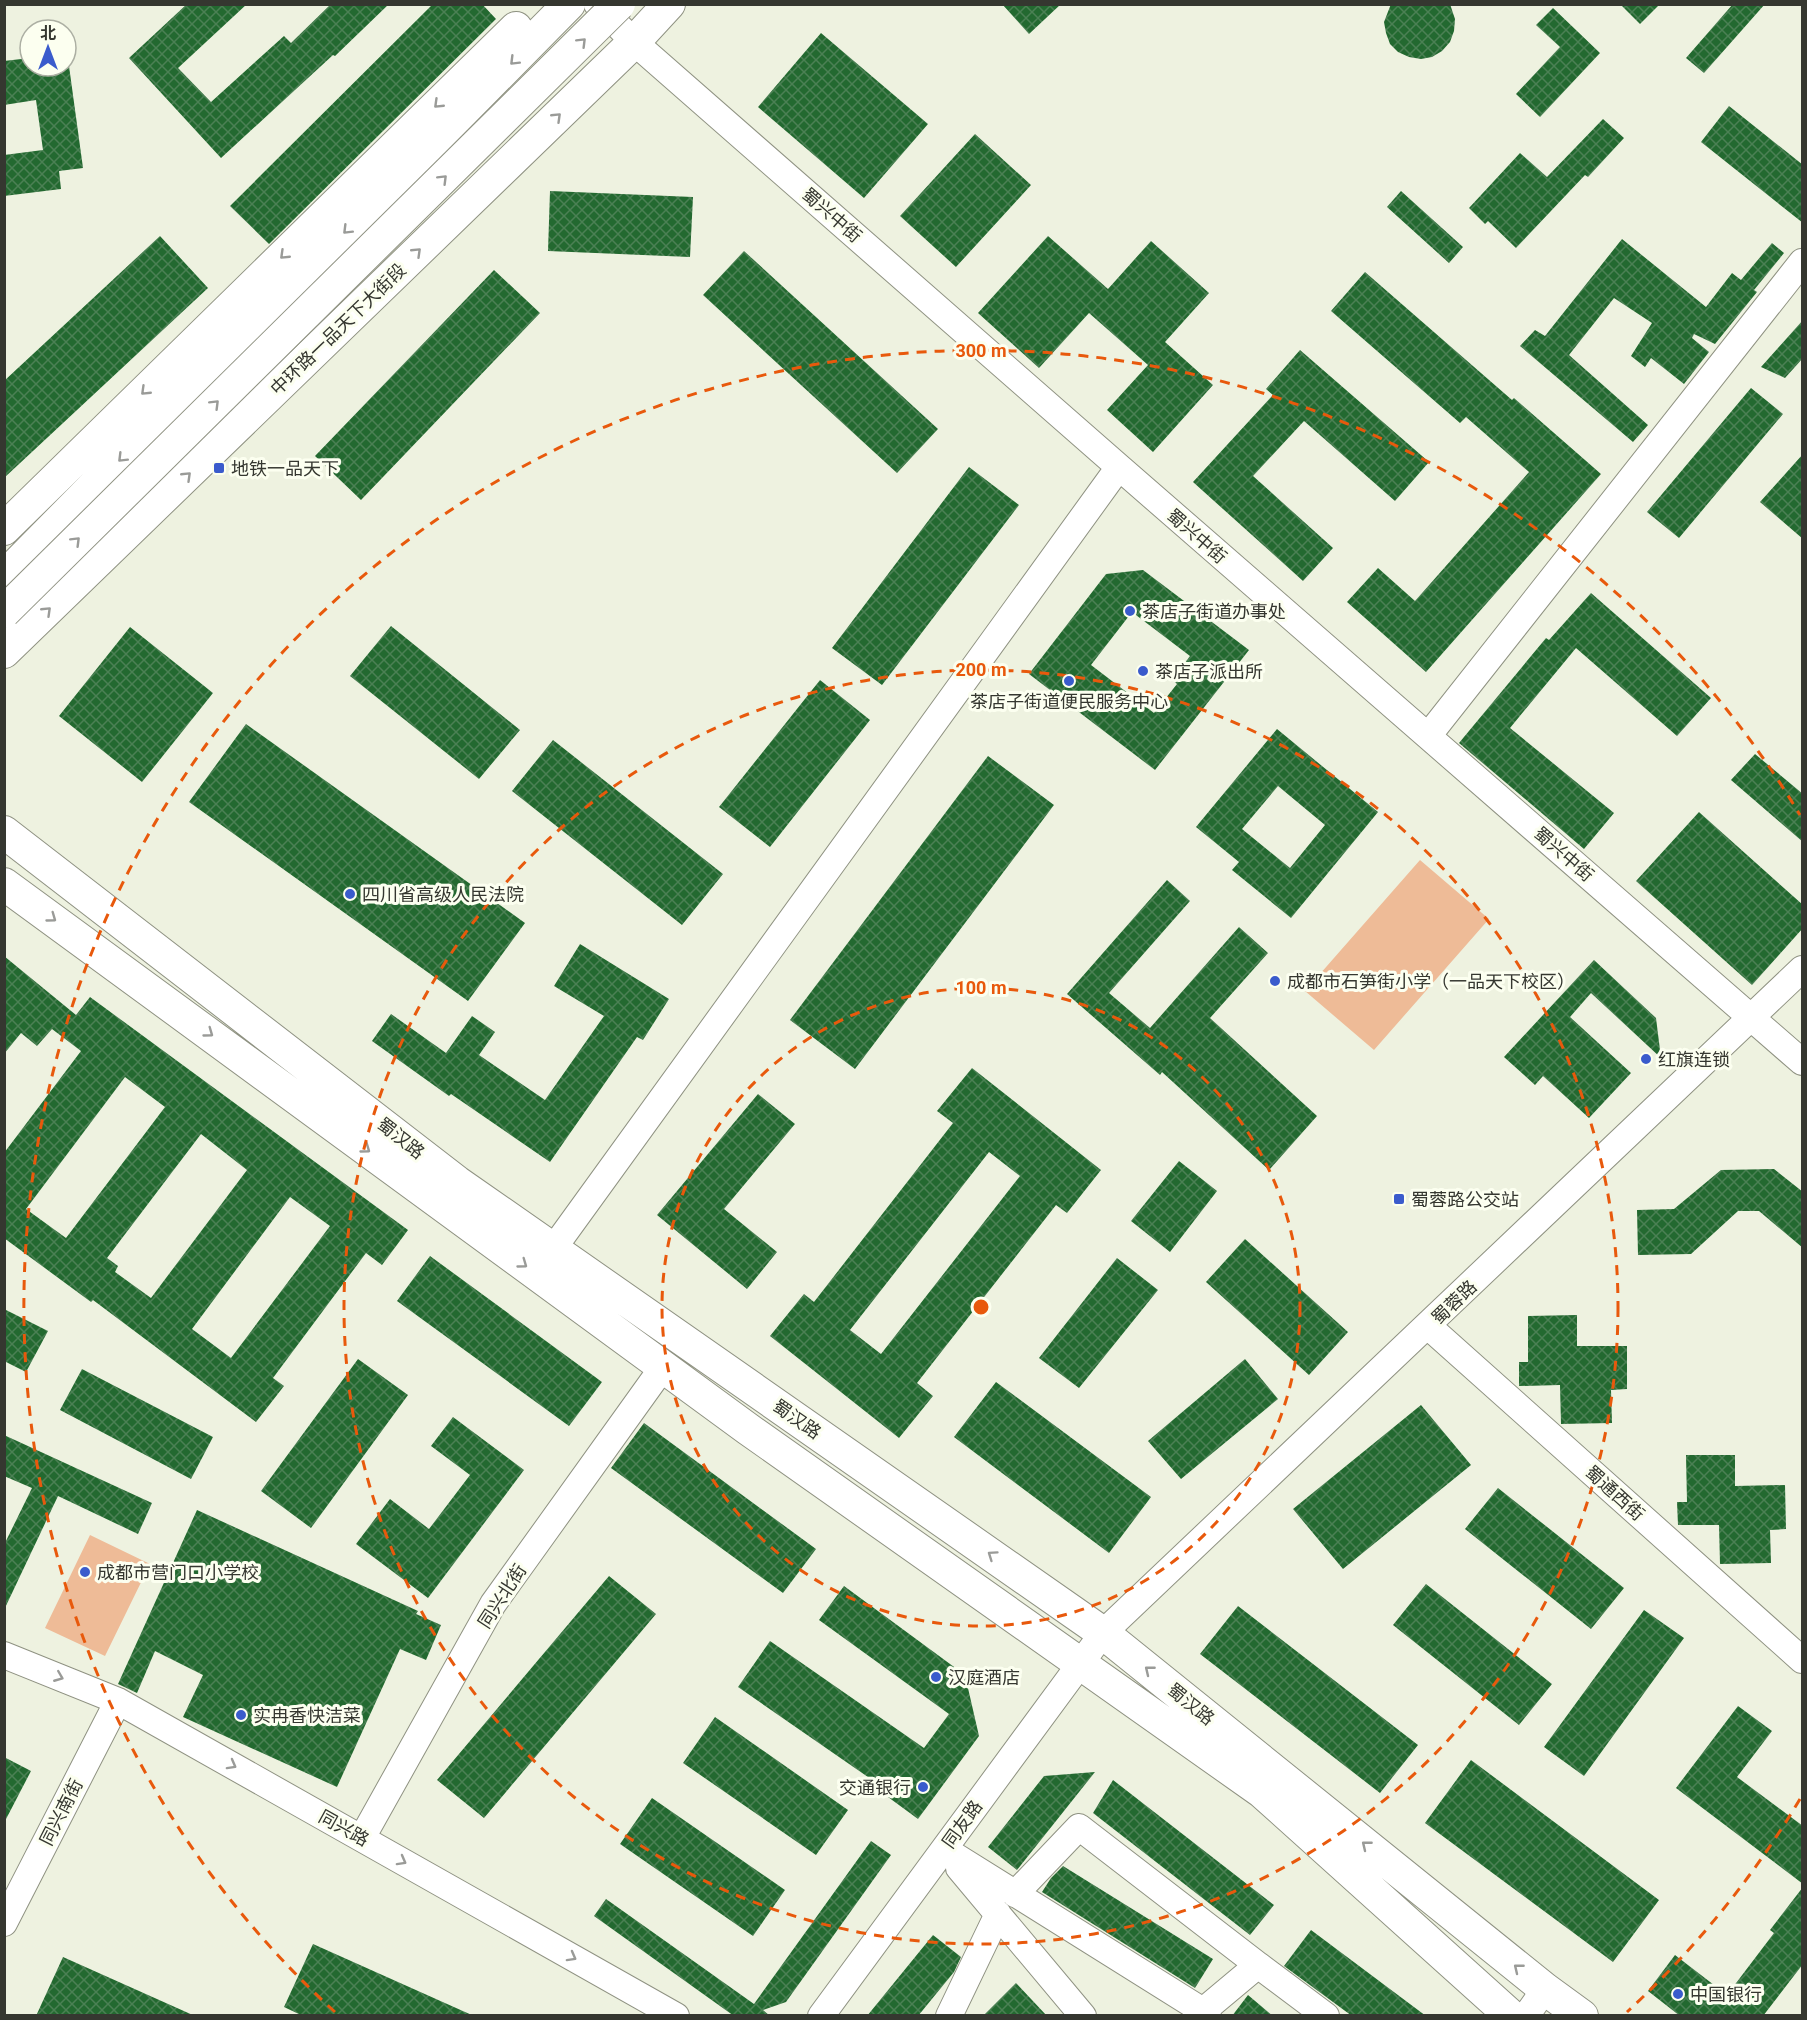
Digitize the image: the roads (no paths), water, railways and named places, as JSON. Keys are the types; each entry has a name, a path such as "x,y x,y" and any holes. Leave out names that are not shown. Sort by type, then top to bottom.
{"main road":[{"path":"4,528 540,4"},
{"path":"4,577 569,4"},
{"path":"4,612 619,4"},
{"name":"中环路一品天下大街段","path":"4,652 634,42 669,4"},
{"name":"蜀汉路","path":"4,832 457,1182 1103,1633 1545,1989 1582,2016"},
{"name":"蜀汉路","path":"4,884 748,1429 1262,1792 1511,2016"}],"street":[{"name":"蜀兴中街","path":"597,4 634,42 1803,1062"},
{"path":"1428,736 1803,262"},
{"path":"553,1249 1119,467"},
{"name":"蜀蓉路","path":"1103,1633 1803,969"},
{"name":"蜀通西街","path":"1428,1326 1803,1660"},
{"name":"同兴北街","path":"362,1839 494,1604 663,1367"},
{"name":"同友路","path":"821,2016 1103,1633"},
{"name":"同兴路","path":"4,1655 117,1701 676,2016"},
{"name":"同兴南街","path":"4,1923 117,1701"},
{"path":"1015,1894 1079,1827 1326,2016"},
{"path":"944,1849 1206,2013 1258,1965"},
{"path":"944,1849 1083,2016"},
{"path":"949,2016 998,1914"},
{"path":"1526,2016 1545,1989"}],"place":[{"name":"地铁一品天下","path":"219,468"},
{"name":"茶店子街道办事处","path":"1130,611"},
{"name":"茶店子派出所","path":"1143,671"},
{"name":"茶店子街道便民服务中心","path":"1069,681"},
{"name":"四川省高级人民法院","path":"350,894"},
{"name":"成都市石笋街小学（一品天下校区）","path":"1275,981"},
{"name":"红旗连锁","path":"1646,1059"},
{"name":"蜀蓉路公交站","path":"1399,1199"},
{"name":"成都市营门口小学校","path":"85,1572"},
{"name":"汉庭酒店","path":"936,1677"},
{"name":"实冉香快洁菜","path":"241,1715"},
{"name":"交通银行","path":"923,1787"},
{"name":"中国银行","path":"1678,1994"}]}
